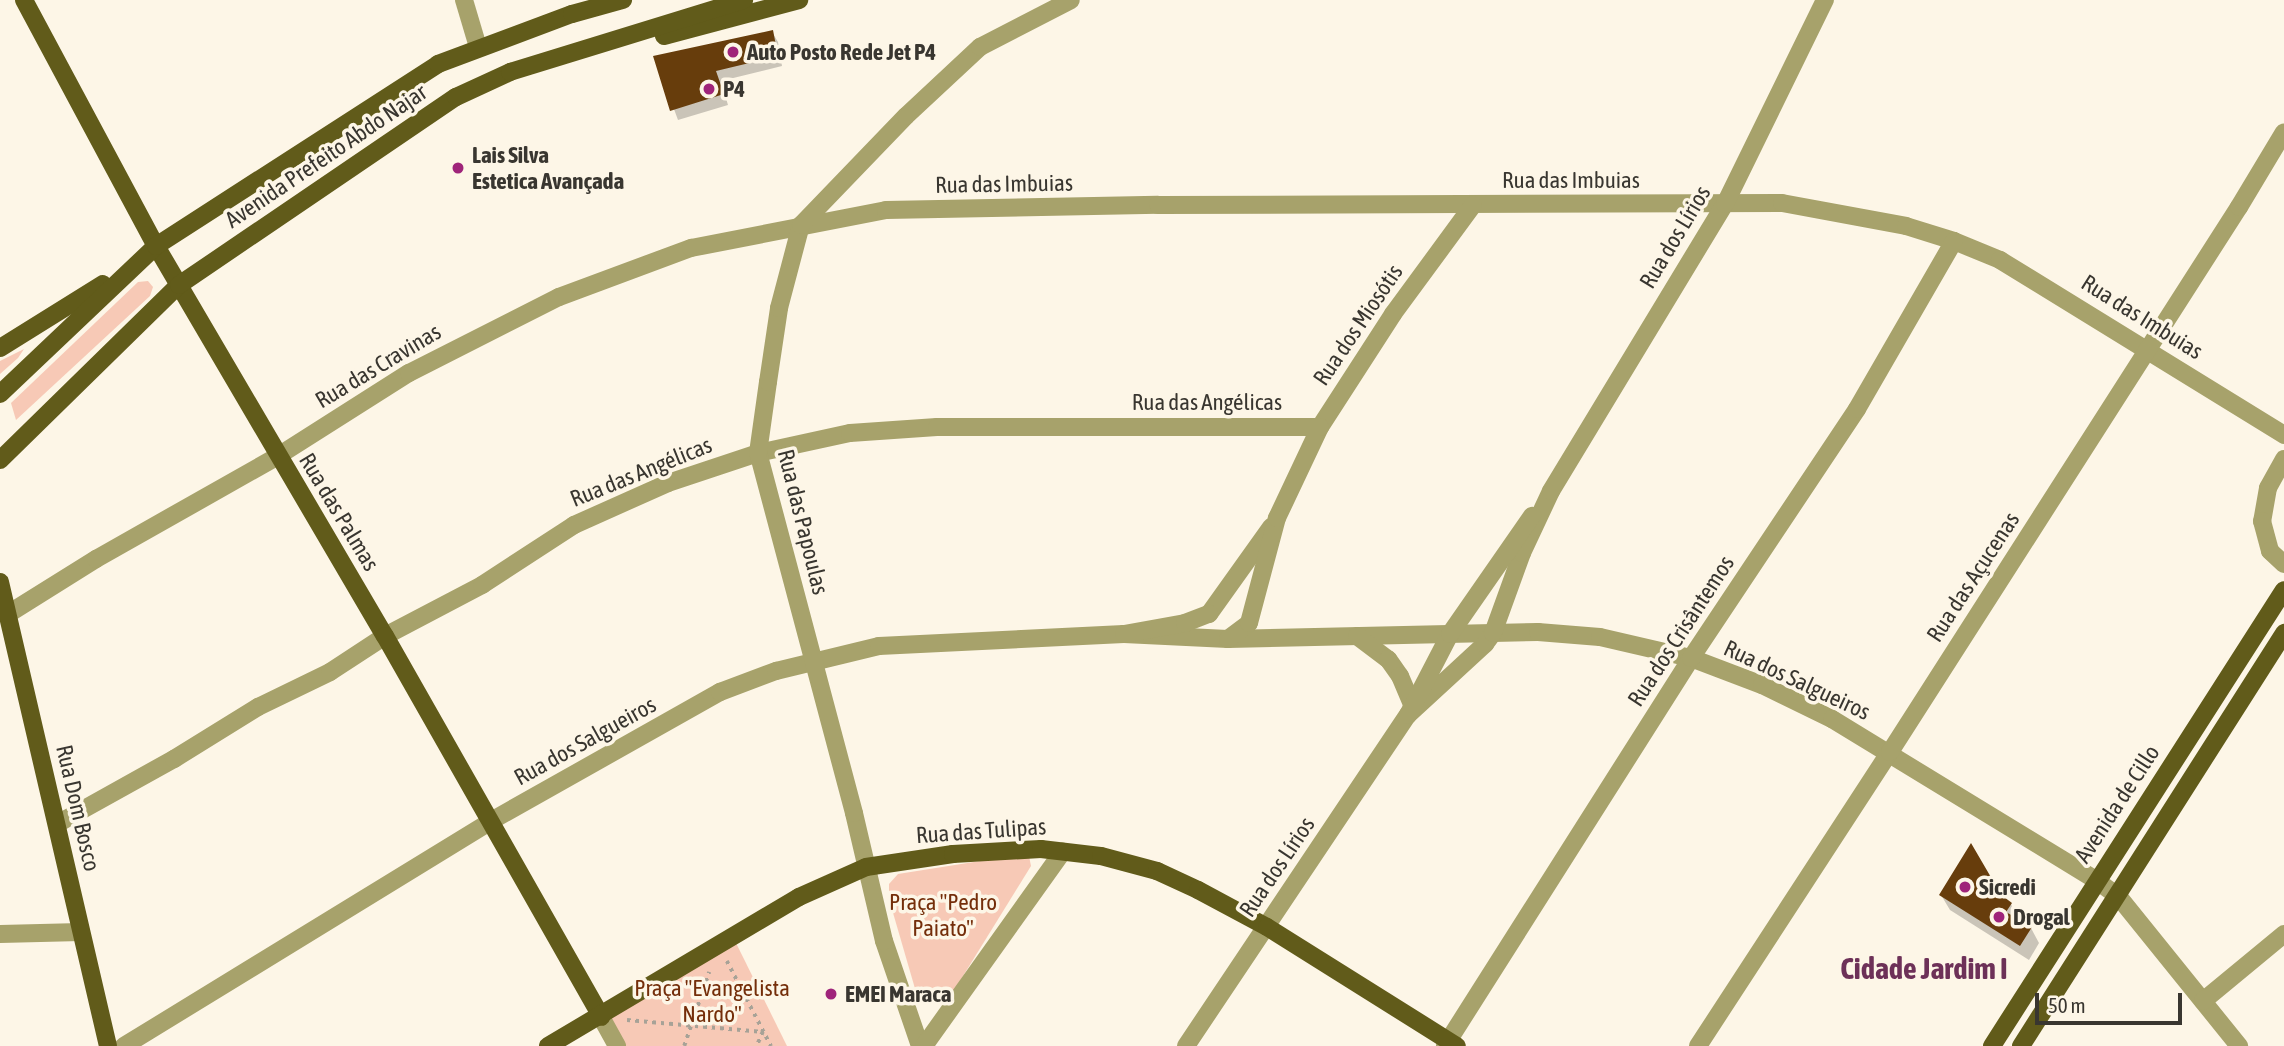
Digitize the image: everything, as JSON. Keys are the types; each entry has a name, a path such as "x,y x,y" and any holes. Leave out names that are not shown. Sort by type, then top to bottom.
{"main road":[{"name":"Rua das Palmas","path":"24,0 156,246 491,821 600,1017"},
{"name":"Avenida Prefeito Abdo Najar","path":"0,394 156,246 438,64 572,14 623,0"},
{"name":"Avenida Prefeito Abdo Najar","path":"0,460 179,285 456,97 510,72 744,0"},
{"path":"601,43 656,38 799,0"},
{"path":"0,348 141,260"},
{"name":"Rua Dom Bosco","path":"0,582 108,1046"},
{"name":"Avenida de Cillo","path":"1992,1046 2284,590"},
{"path":"2021,1046 2284,633"},
{"name":"Rua das Tulipas","path":"548,1046 799,897 866,867 953,854 1041,849 1101,856 1157,871 1267,928 1450,1044"}],"street":[{"path":"464,0 478,47"},
{"name":"Rua das Papoulas","path":"922,1046 884,941 758,453 779,307 802,225 906,116 980,47 1071,0"},
{"name":"Rua dos Lírios","path":"1410,710 1485,644 1493,633 1522,553 1551,491 1725,204 1825,0"},
{"name":"Rua das Açucenas","path":"1698,1046 1890,752 2284,132"},
{"name":"Rua das Imbuias","path":"802,225 886,210 1782,203 1906,226 1954,240 2000,260 2284,435"},
{"name":"Rua dos Miosótis","path":"1209,614 1277,518 1320,427 1393,314 1473,205"},
{"name":"Rua das Cravinas","path":"8,614 96,559 278,456 409,373 559,297 691,248 802,225"},
{"name":"Rua dos Crisântemos","path":"1450,1044 1691,658 1857,408 1954,240"},
{"name":"Rua das Angélicas","path":"57,824 174,759 258,707 330,672 384,636 482,585 574,525 668,483 758,453 850,433 937,427 1320,427"},
{"path":"2284,459 2267,488 2262,521 2270,551 2284,564"},
{"name":"Rua dos Lírios","path":"1186,1046 1410,710 1450,634 1509,545 1551,491"},
{"name":"Rua dos Miosótis","path":"1228,639 1249,623 1277,518"},
{"path":"1209,614 1228,639"},
{"name":"Rua dos Salgueiros","path":"1124,634 1185,623 1209,614"},
{"name":"Rua dos Salgueiros","path":"124,1046 491,821 720,692 776,671 879,646 1124,634 1228,639 1538,632 1600,636 1691,658 1773,691 1890,752 2118,896"},
{"path":"1357,636 1388,659 1400,676 1410,710"},
{"path":"922,1046 1063,851"},
{"path":"2118,896 2239,1046"},
{"path":"0,934 81,932"},
{"path":"2203,1001 2284,934"},
{"name":"Rua das Palmas","path":"600,1017 617,1046"}],"path":[{"path":"684,1046 718,944"},
{"path":"718,944 771,1046"},
{"path":"600,1017 763,1032"},
{"path":"757,1046 763,1032"}],"green space":[{"path":"148,281 153,287 150,296 16,420 11,403 138,282"},
{"path":"24,349 18,358 0,374 0,361"},
{"name":"Praça \"Pedro Paiato\"","path":"1024,854 1029,856 1031,866 950,997 938,1002 925,999 916,992 889,899 889,884 898,874"},
{"name":"Praça \"Evangelista Nardo\"","path":"736,943 787,1046 621,1046 601,1017"}],"building":[{"path":"773,30 778,56 716,71 724,94 670,111 653,56"},
{"path":"1971,843 1992,879 1988,885 2012,903 2006,912 2032,927 2020,946 1939,895"}],"place":[{"name":"Auto Posto Rede Jet P4","path":"733,52"},
{"name":"P4","path":"709,89"},
{"name":"Lais Silva Estetica Avançada","path":"458,168"},
{"name":"Sicredi","path":"1965,887"},
{"name":"Drogal","path":"1999,917"},
{"name":"EMEI Maraca","path":"831,994"}],"district":[{"name":"Cidade Jardim I","path":"1924,968"}]}
